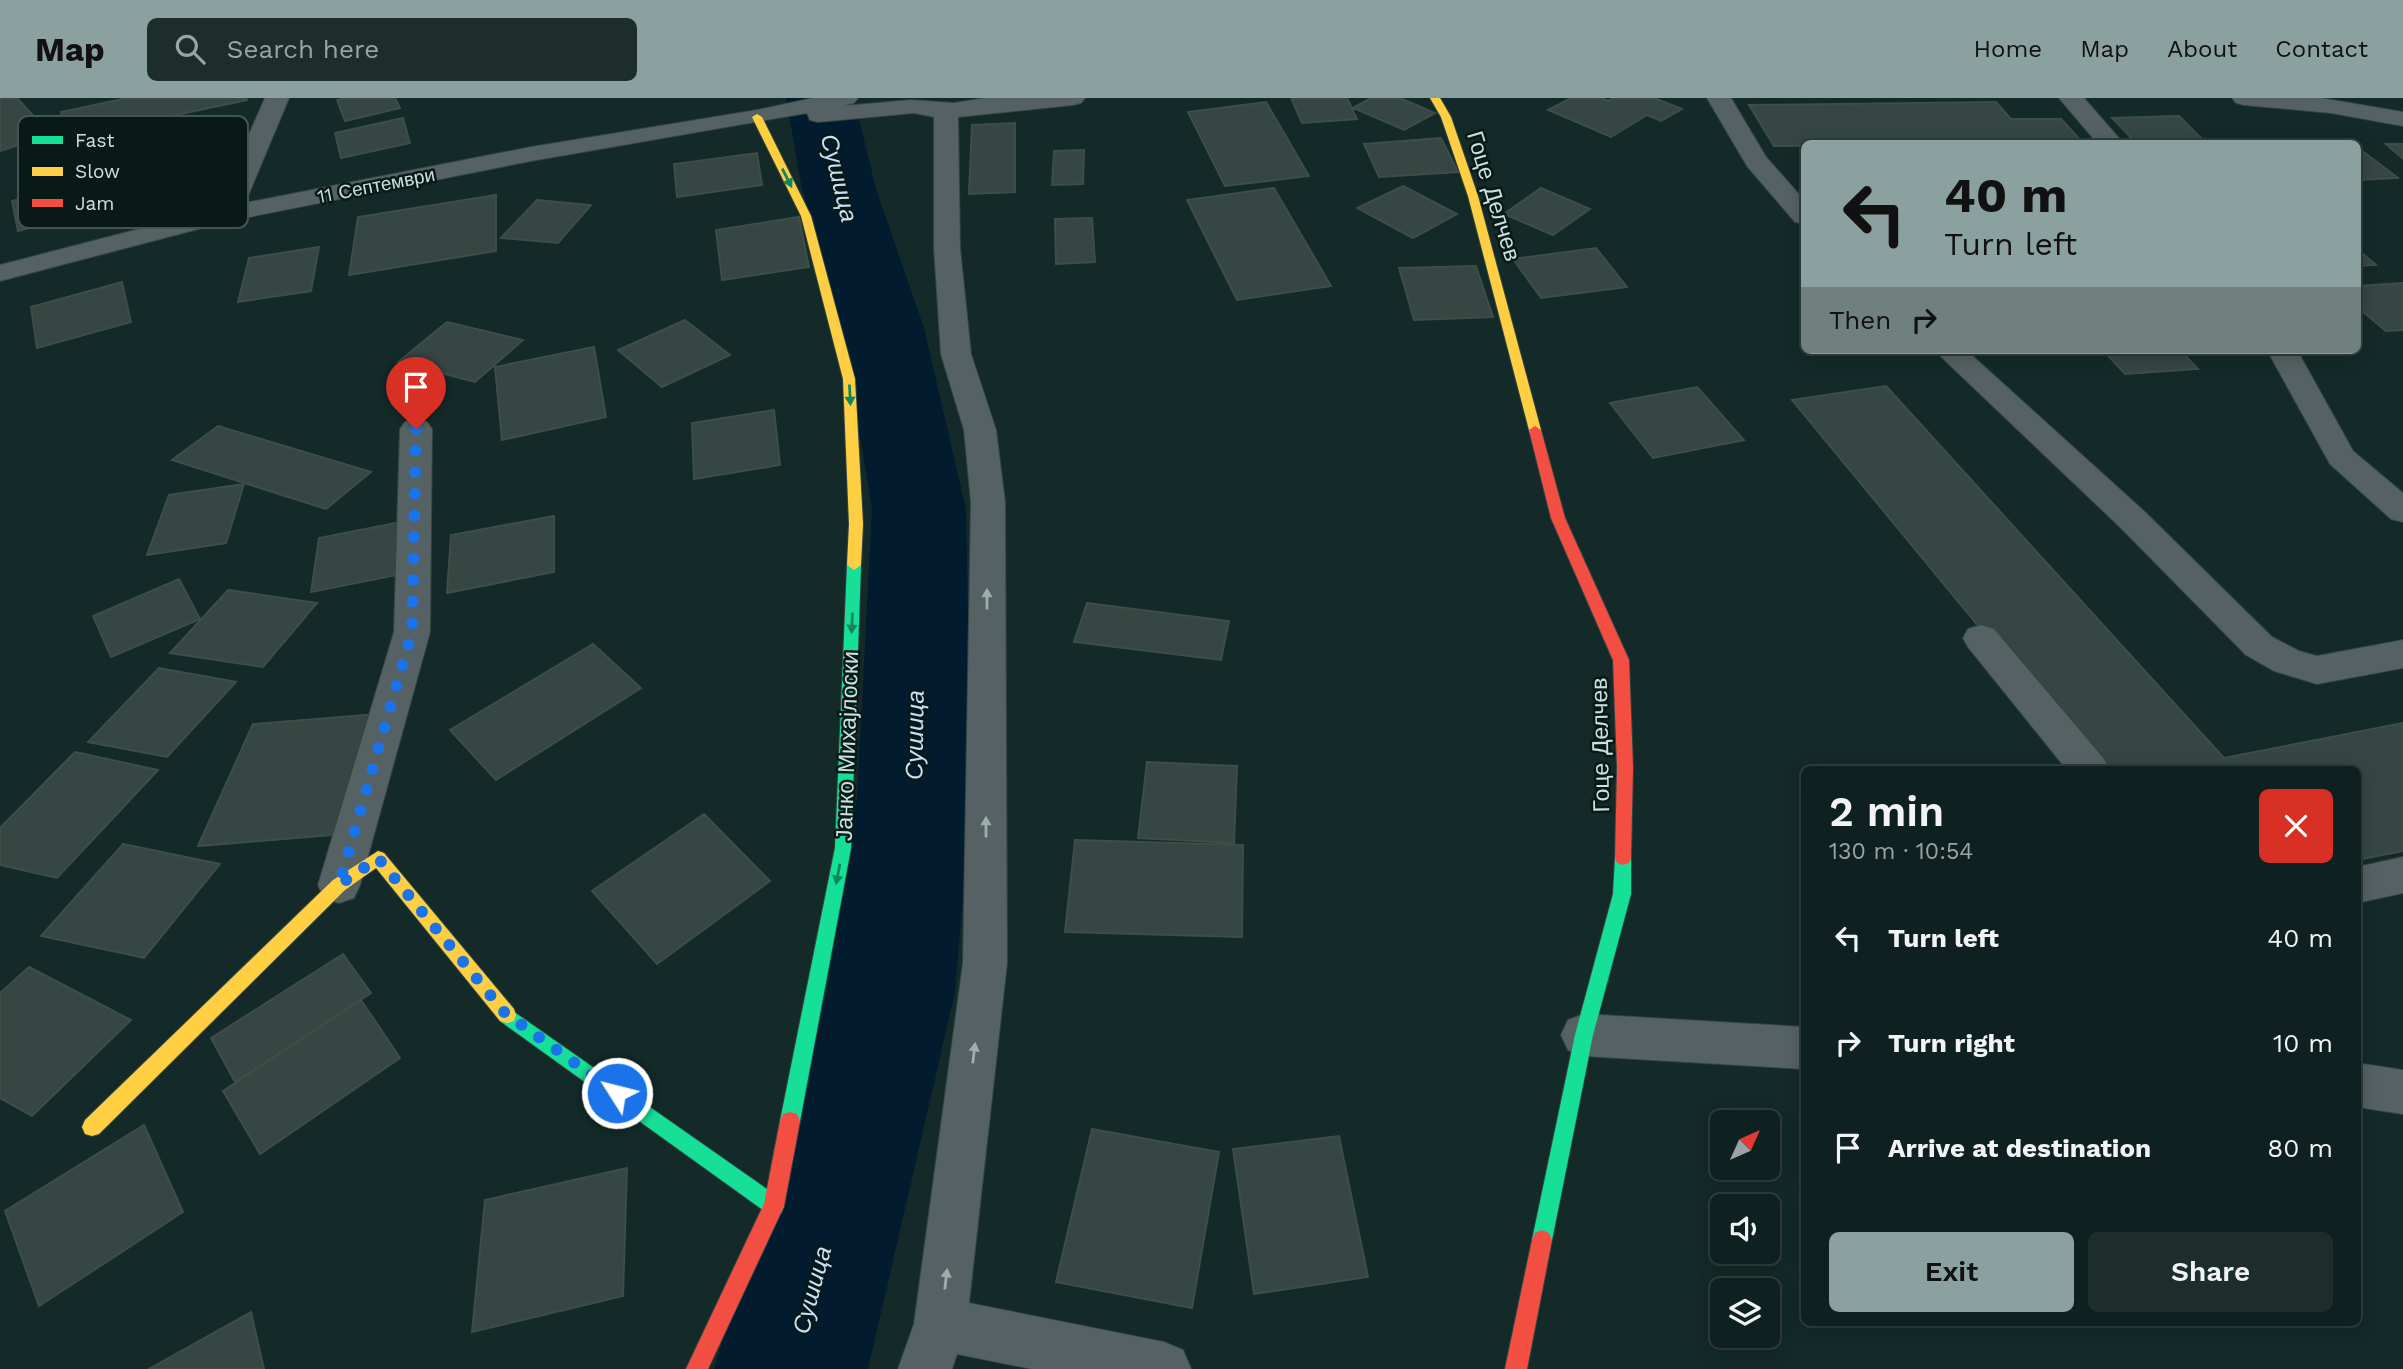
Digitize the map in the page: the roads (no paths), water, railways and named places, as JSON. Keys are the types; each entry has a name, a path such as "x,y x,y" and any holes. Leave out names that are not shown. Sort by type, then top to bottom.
{"street":[{"path":"248,165 277,98"},
{"name":"11 Септември","path":"248,210 531,154 772,115 846,98"},
{"path":"984,108 1007,98"},
{"path":"984,108 1073,98"},
{"name":"Гоце Делчев","path":"1435,98 1446,117 1473,197 1558,518 1621,660 1625,767 1622,894 1584,1035 1516,1369"},
{"path":"1719,98 1756,162 1801,213"},
{"path":"2071,98 2108,140"},
{"path":"2244,98 2331,106 2403,119"},
{"path":"918,106 947,247 956,354 980,430 988,502 986,949 932,1347 1164,1369"},
{"name":"11 Септември","path":"772,115 874,112 918,106 984,108"},
{"name":"Јанко Михајлоски","path":"696,1369 774,1206 843,848 856,524 849,379 806,216 772,115"},
{"name":"11 Септември","path":"0,273 173,228"},
{"path":"1953,354 2133,520 2259,646 2287,661 2317,670 2403,654"},
{"path":"2284,354 2341,457 2403,511"},
{"path":"339,885 412,632 416,429"},
{"path":"1981,638 2087,766"},
{"path":"92,1127 339,885 378,858 505,1013 774,1206"},
{"path":"2361,884 2403,875"},
{"path":"1584,1035 1801,1048"},
{"path":"2361,1086 2403,1092"}],"waterway":[{"name":"Сушица","path":"791,1369 891,992 914,797 919,509 883,328 839,189 820,98"}]}
